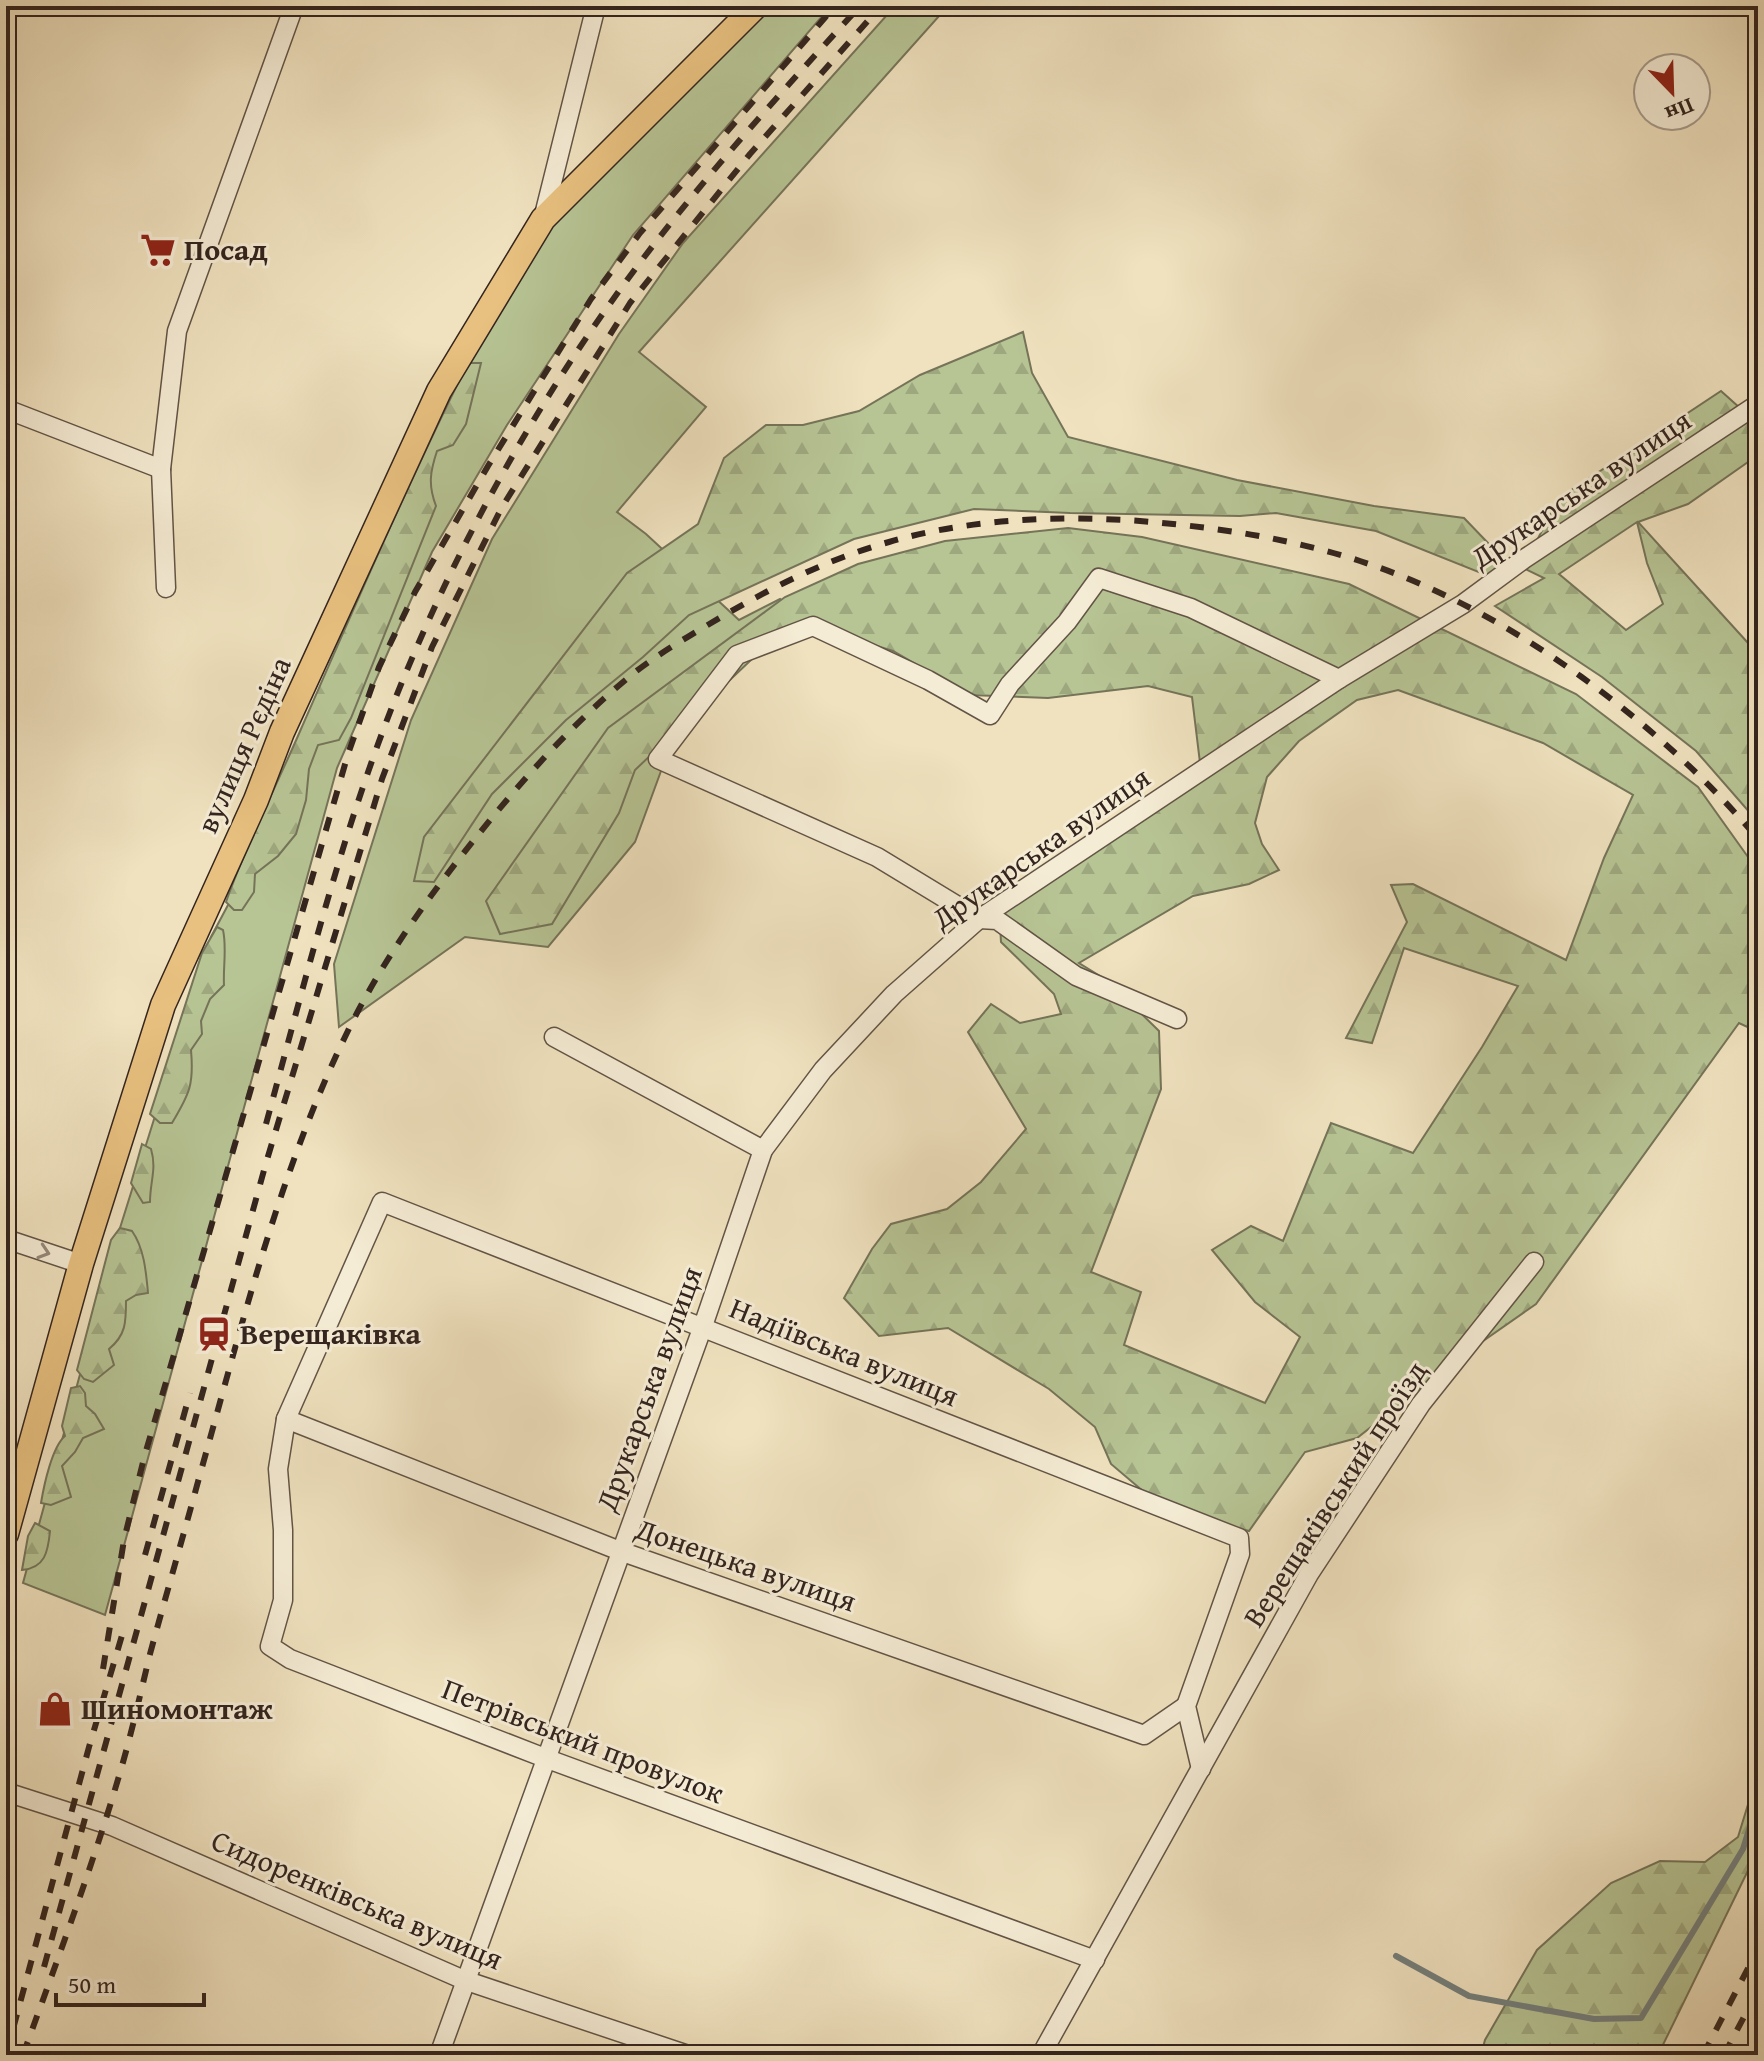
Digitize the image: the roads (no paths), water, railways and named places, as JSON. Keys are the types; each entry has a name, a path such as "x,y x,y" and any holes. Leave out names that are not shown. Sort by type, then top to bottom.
{"main road":[{"path":"543,219 756,6"},
{"name":"вулиця Рєдіна","path":"6,1534 81,1264 163,1005 256,800 282,732 439,391 543,219"}],"street":[{"path":"166,588 161,469 177,331 294,6"},
{"name":"вулиця Рєдіна","path":"543,219 596,6"},
{"name":"Друкарська вулиця","path":"439,2055 703,1326 763,1150 823,1070 894,994 979,919 1339,679 1463,604 1524,559 1758,404"},
{"path":"6,409 161,469"},
{"path":"1177,1019 1076,976 997,920 979,919 877,857 658,759 737,655 813,626 928,680 990,715 1010,684 1067,622 1099,578 1191,608 1339,679"},
{"path":"554,1037 763,1150"},
{"name":"Надіївська вулиця","path":"286,1419 382,1202 1239,1538"},
{"path":"6,1239 81,1264"},
{"name":"Верещаківський проїзд","path":"1041,2055 1309,1574 1421,1404 1534,1262"},
{"name":"Донецька вулиця","path":"286,1419 620,1551 1144,1735 1186,1706"},
{"name":"Петрівський провулок","path":"286,1419 278,1469 283,1530 283,1600 270,1646 290,1659 545,1758 1095,1960"},
{"name":"Верещаківський проїзд","path":"1186,1706 1240,1554 1239,1538"},
{"path":"1186,1706 1201,1769"},
{"name":"Сидоренківська вулиця","path":"6,1792 112,1826 464,1980 688,2055"}],"waterway":[{"path":"1396,1956 1469,1996 1594,2019 1641,2018 1743,1849 1758,1801"}],"railway":[{"path":"103,1669 124,1540 144,1458 348,754 379,667 415,592 591,299 640,233 835,6"},
{"path":"266,1124 331,887 369,770 436,603 488,500 578,350 645,256 777,97 860,6"},
{"path":"44,1967 266,1163 382,779 432,647 502,507 630,303 750,154 881,6"},
{"path":"23,2055 119,1776 156,1632 262,1255 320,1092 357,1012 403,935 438,887 528,775 608,695 651,660 742,605 803,574 846,556 919,534 982,524 1045,519 1109,519 1223,530 1306,546 1360,561 1470,608 1524,639 1628,712 1719,795 1758,839"},
{"path":"145,1555 190,1393"},
{"path":"6,2055 123,1632"},
{"path":"1703,2055 1758,1949"},
{"path":"1724,2055 1758,1990"}],"place":[{"name":"Посад","path":"158,250"},
{"name":"Верещаківка","path":"214,1334"},
{"name":"Шиномонтаж","path":"55,1709"}]}
